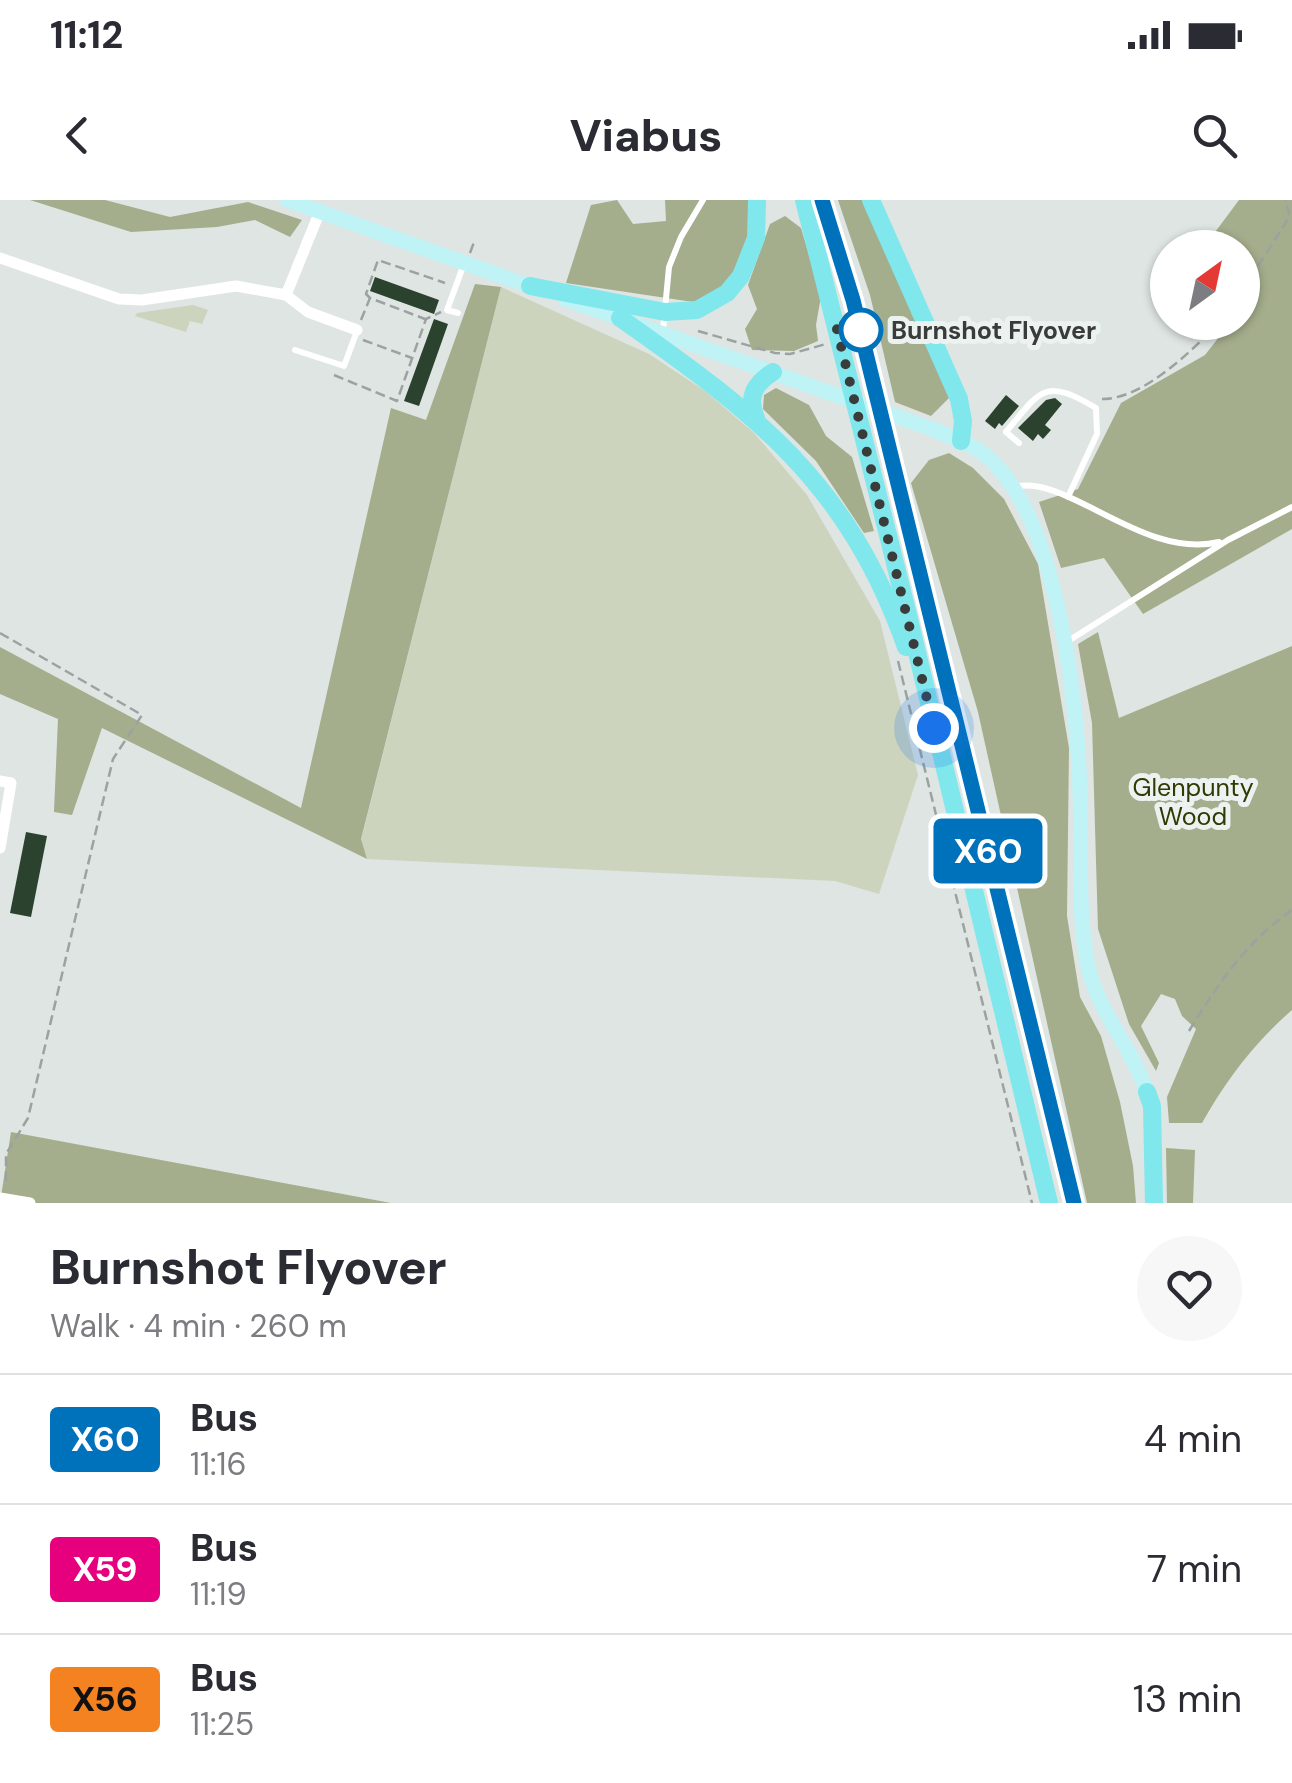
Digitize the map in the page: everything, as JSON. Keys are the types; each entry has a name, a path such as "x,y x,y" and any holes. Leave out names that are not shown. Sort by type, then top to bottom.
{"main road":[{"path":"530,286 665,312 682,313 709,304 727,293 741,276 756,238 757,200"},
{"path":"804,200 1049,1203"},
{"path":"822,200 853,300 1074,1203"},
{"path":"871,200 959,399 961,441"},
{"path":"620,318 661,340 756,418 804,468 854,534 898,626 934,728"},
{"path":"756,418 751,406 754,389 772,372"},
{"path":"1147,1092 1152,1106 1154,1203"}],"street":[{"path":"287,200 620,318"},
{"path":"286,295 320,212"},
{"path":"0,258 119,300 236,286 286,295 308,312 357,330"},
{"path":"661,340 680,340 961,441 990,459 1013,487 1048,572 1063,643 1077,733 1082,914 1088,965 1106,1017 1139,1070 1147,1092"},
{"path":"0,780 11,783 0,848"},
{"path":"3,1198 30,1203"}],"lane":[{"path":"661,340 669,267 703,200"},
{"path":"458,314 447,310 465,263"},
{"path":"296,350 344,366 357,330"},
{"path":"1019,443 1006,432 1036,396 1050,389 1070,392 1096,408 1098,434 1068,497"},
{"path":"1013,487 1032,486 1068,497 1144,535 1188,544 1228,540"},
{"path":"1063,643 1228,540 1292,507"}],"path":[{"path":"1260,262 1290,216 1285,200"},
{"path":"447,310 426,319 366,294 378,260 456,287"},
{"path":"370,298 357,330 362,340 412,358"},
{"path":"334,374 397,400 426,319"},
{"path":"680,340 683,329 790,354 827,344"},
{"path":"1096,408 1101,399 1120,399 1173,367 1201,340"},
{"path":"0,633 142,715 114,759 28,1118 6,1154 3,1198"},
{"path":"896,650 1032,1203"},
{"path":"1189,1032 1223,975 1274,922 1292,910"}],"green space":[{"path":"30,200 105,200 170,217 248,202 302,220 290,237 255,220 217,227 131,232"},
{"path":"617,200 633,224 666,221 665,200 751,200 750,243 738,272 717,294 693,302 566,283 591,205"},
{"path":"838,200 864,200 950,397 931,416 895,402 870,295"},
{"path":"1239,200 1292,200 1292,529 1143,614 1104,558 1061,568 1039,502 1078,489 1121,403 1205,355 1217,340 1260,340 1260,230 1217,230"},
{"path":"785,216 801,228 821,296 816,325 818,341 794,351 752,350 745,329 757,309 748,285 770,224"},
{"path":"475,284 501,287 361,839 367,859 102,728 72,815 54,812 58,719 0,694 0,647 301,808 391,408 426,420"},
{"path":"501,287 649,354 705,391 754,433 807,495 880,621 918,775 879,894 835,881 367,859 361,840"},
{"path":"193,305 208,310 202,324 190,321 186,332 135,316 137,313"},
{"path":"776,388 809,405 826,436 852,457 874,531 864,533 816,461 763,409 764,395"},
{"path":"949,453 973,468 1004,499 1038,564 1069,748 1067,916 1080,997 1101,1036 1120,1102 1136,1203 1087,1203 978,712 911,483 929,460"},
{"name":"Glenpunty Wood","path":"1098,632 1119,718 1292,646 1292,1010 1242,1062 1202,1123 1169,1123 1167,1097 1196,1029 1182,1016 1175,999 1161,994 1141,1026 1159,1063 1156,1071 1129,1024 1098,929 1092,723 1078,644"},
{"path":"11,1132 391,1203 0,1203"},
{"path":"1166,1148 1195,1150 1193,1203 1167,1203"}],"building":[{"path":"375,277 439,300 434,314 370,291"},
{"path":"434,319 448,324 419,406 404,401"},
{"path":"1006,395 1019,406 995,429 985,421"},
{"path":"1055,398 1062,404 1045,425 1051,430 1043,439 1038,434 1033,441 1018,428 1046,400"},
{"path":"26,832 47,836 31,917 10,913"}],"bus line":[{"name":"X60","path":"822,200 853,300 1074,1203"}],"place":[{"name":"Burnshot Flyover","path":"861,330"}],"route":[{"path":"861,330 835,321 934,728"}]}
